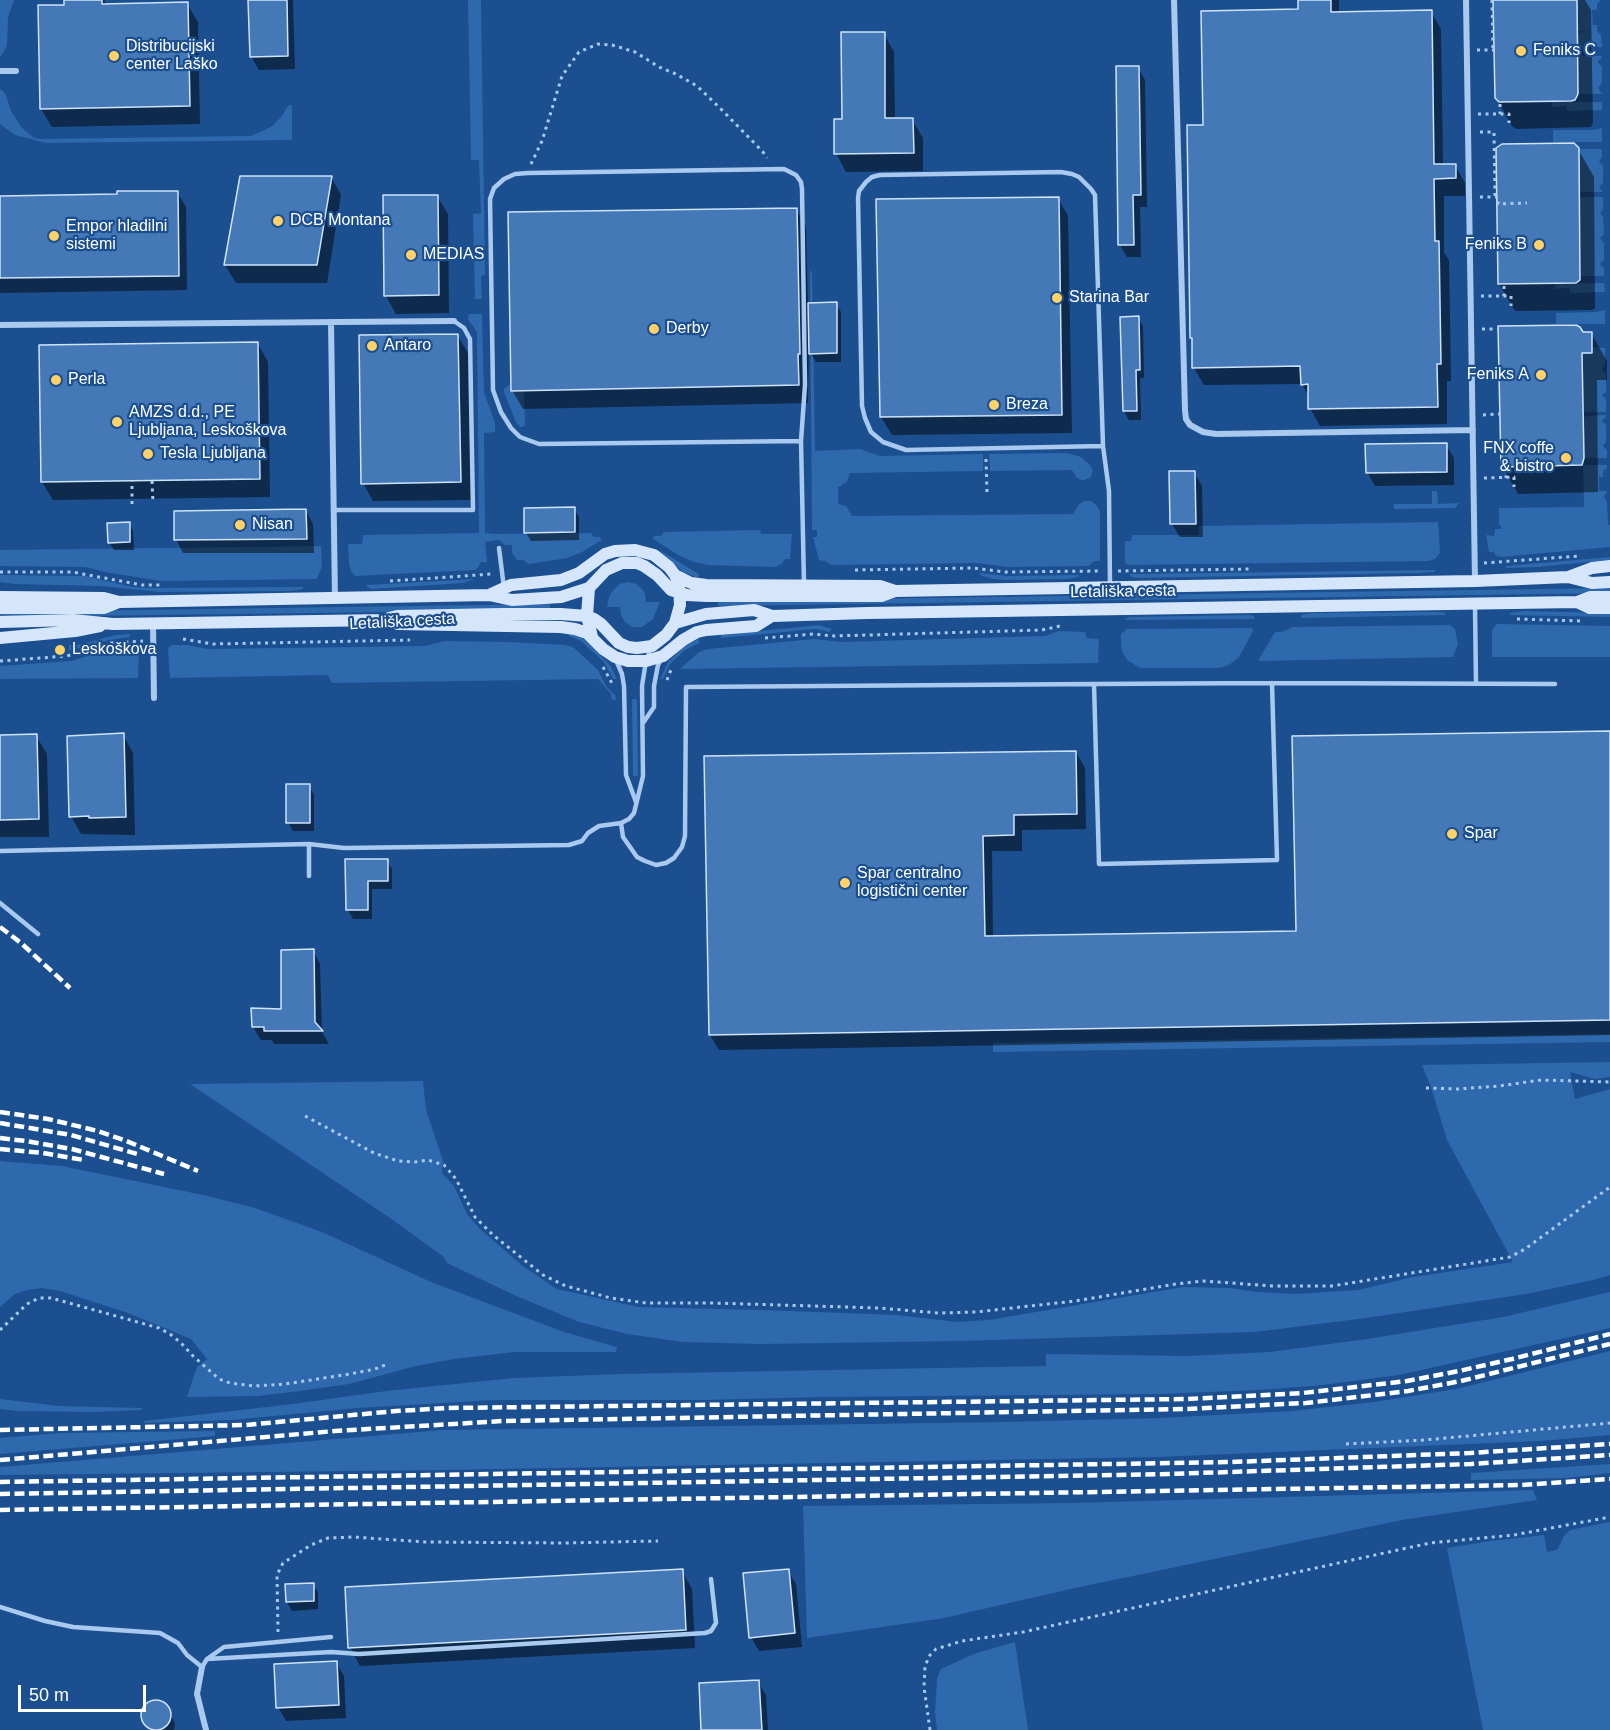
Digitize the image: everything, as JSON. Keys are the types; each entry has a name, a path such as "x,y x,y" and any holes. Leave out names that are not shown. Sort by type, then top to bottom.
{"main road":[{"name":"Letališka cesta","path":"489,595 511,585 561,580 585,570 605,555 625,550 654,555 675,575 691,583 880,586 895,591"},
{"name":"Letališka cesta","path":"0,597 104,598 119,602 489,595 512,600 561,597 589,588 593,581 606,570 617,564 630,562 644,566 657,575 671,590 680,594 706,596 881,596 895,591 1475,581 1568,577 1592,583 1610,582"},
{"name":"Letališka cesta","path":"1568,577 1592,568 1610,566"},
{"path":"675,575 680,594 675,623"},
{"path":"0,587 16,597"},
{"path":"589,588 586,616 592,637"},
{"name":"Letališka cesta","path":"652,645 666,635 675,623 686,619 717,612 754,610 772,616 1577,602 1590,597 1610,597"},
{"name":"Letališka cesta","path":"0,608 104,608 119,602"},
{"name":"Letališka cesta","path":"1577,602 1590,608 1610,608"},
{"name":"Letališka cesta","path":"0,622 73,620 113,624 385,620 397,616 420,615 586,616"},
{"path":"586,616 601,624 619,643 628,647 652,645"},
{"name":"Letališka cesta","path":"385,620 398,624 561,627 582,631 615,657 628,661 646,661 663,656 697,632 756,626 772,616"},
{"name":"Letališka cesta","path":"0,638 75,631 113,624"}],"street":[{"path":"1174,0 1185,402 1186,419 1190,425 1203,432 1216,434 1473,430"},
{"path":"1466,0 1475,581"},
{"path":"0,71 16,71"},
{"path":"0,325 454,321"},
{"path":"332,322 335,599"},
{"path":"153,623 154,698"},
{"path":"202,1667 197,1694 206,1730"}],"lane":[{"path":"801,441 539,444 520,437 501,412 493,390 490,199 494,188 504,179 516,174 528,173 784,169 796,175 801,182 802,189 805,386 801,441 804,586"},
{"path":"1103,446 906,450 883,442 871,432 862,406 858,198 861,187 872,177 1061,172 1072,174 1085,182 1095,195 1110,587"},
{"path":"334,510 473,510 471,339 464,328 454,321"},
{"path":"499,548 504,588"},
{"path":"1474,603 1476,683"},
{"path":"0,851 309,844 344,848 569,845 582,841 588,833 599,826 621,823 634,813 643,776 642,686 646,661 652,645"},
{"path":"642,724 654,707 654,686 658,665 663,656"},
{"path":"615,657 624,686 626,775 636,801"},
{"path":"1094,684 1099,864 1277,861 1272,683"},
{"path":"621,823 624,837 638,856 645,861 656,865 666,863 674,858 682,847 685,836 686,687 1272,683 1555,684"},
{"path":"309,844 309,876"},
{"path":"0,903 38,934"},
{"path":"207,1659 330,1652 359,1654 705,1633 711,1631 716,1623 711,1579"},
{"path":"0,1607 73,1627 160,1633 178,1643 202,1667 207,1659 224,1647 331,1637"}],"path":[{"path":"1486,50 1494,50 1492,0"},
{"path":"528,173 542,141 562,76 579,52 598,44 612,45 635,52 697,86 763,152 775,170"},
{"path":"1586,54 1592,54"},
{"path":"1500,104 1500,114"},
{"path":"1487,114 1509,114 1509,123"},
{"path":"1468,132 1494,132 1495,197 1498,197 1498,204 1527,203"},
{"path":"1488,197 1495,197"},
{"path":"1504,286 1504,296"},
{"path":"1491,296 1511,296 1511,306"},
{"path":"1490,329 1498,329"},
{"path":"1492,415 1499,414"},
{"path":"986,448 987,493"},
{"path":"1506,468 1506,478"},
{"path":"1493,478 1514,477 1514,487"},
{"path":"132,481 132,504"},
{"path":"152,481 153,503"},
{"path":"1495,563 1588,555"},
{"name":"Letališka cesta","path":"850,570 973,568 1005,572 1093,571"},
{"path":"0,572 72,572 142,585 169,585"},
{"path":"390,581 480,575"},
{"path":"1509,619 1588,621"},
{"name":"Letališka cesta","path":"760,639 813,634 834,636 1042,630 1062,625"},
{"name":"Letališka cesta","path":"176,639 213,644 419,640"},
{"path":"0,660 76,654 111,643 138,641"},
{"path":"595,660 603,668 611,683 618,686"},
{"path":"664,685 678,661"},
{"path":"1426,1088 1499,1086 1540,1080 1610,1082"},
{"path":"305,1116 374,1154 398,1161 428,1160 444,1165 456,1179 475,1217 493,1235 543,1275 566,1286 611,1298 646,1303 713,1303 976,1312 1075,1301 1203,1281 1273,1286 1332,1286 1510,1257 1525,1249 1610,1187"},
{"path":"0,1330 27,1304 39,1298 51,1298 159,1328 181,1343 219,1379 230,1383 254,1386 285,1384 350,1374 385,1365"},
{"path":"1346,1444 1424,1440 1610,1423"},
{"path":"930,1730 924,1687 925,1666 930,1654 936,1649 962,1641 1023,1632 1430,1543 1514,1535 1610,1517"},
{"path":"279,1643 277,1575 283,1563 311,1545 328,1538 354,1537 425,1542 658,1541"}],"shaded area":[{"path":"0,0 14,0 8,17 7,45 0,56"},
{"path":"468,0 481,0 485,275 481,276 482,299 475,299 473,214 481,213 479,160 471,160"},
{"path":"1577,0 1601,0 1597,4 1597,10 1592,10 1593,25 1597,25 1602,47 1559,48 1568,33 1590,32 1577,31"},
{"path":"1577,56 1601,56 1602,58 1597,62 1602,66 1602,83 1598,88 1602,94 1578,94"},
{"path":"0,90 6,95 11,111 22,128 39,139 251,136 271,127 289,105 292,105 292,140 46,143 15,135 0,124"},
{"path":"1552,102 1602,102 1602,110 1567,111 1566,106 1552,107"},
{"path":"1602,128 1602,142 1553,142 1553,130"},
{"path":"1579,149 1602,149 1599,162 1603,166 1603,183 1599,187 1603,192 1580,192"},
{"path":"1580,197 1603,197 1603,209 1600,213 1603,217 1604,234 1600,238 1604,243 1604,260 1600,264 1604,268 1604,276 1581,276"},
{"path":"810,269 812,274 815,451 860,449 880,456 983,454 983,471 850,473 847,482 838,487 838,504 846,506 852,516 1073,514 1079,504 1091,501 1100,512 1100,561 1094,561 1089,566 1008,567 976,563 831,565 819,560 813,537 817,537 817,530 812,530"},
{"path":"1604,283 1605,292 1570,293 1569,288 1555,289 1555,284"},
{"path":"1605,310 1605,324 1556,324 1556,313"},
{"path":"469,314 482,314 484,392 495,423 495,432 484,433 485,533 591,533 602,540 567,558 529,564 523,560 517,560 512,553 512,545 505,545 499,540 485,542 487,562 481,562 475,570 355,576 349,564 348,544 362,544 363,535 479,533 477,332 468,319"},
{"path":"1592,347 1605,348 1605,365 1602,370 1606,374 1606,392 1602,395 1606,399 1606,412 1572,412 1583,396 1582,353 1592,353"},
{"path":"510,384 511,391 524,391 525,425 523,427 516,422 504,392"},
{"path":"1606,415 1602,421 1606,425 1606,442 1603,446 1607,450 1607,458 1584,458 1583,416"},
{"path":"1067,453 1081,457 1090,465 1093,471 1090,478 1081,480 1072,470 990,471 989,454"},
{"path":"1583,465 1607,465 1603,471 1603,477 1599,477 1599,491 1607,491 1604,497 1607,501 1608,525 1610,525 1610,547 1501,557 1496,556 1494,552 1489,552 1486,535 1494,536 1495,529 1501,529 1499,508 1584,507"},
{"path":"1432,491 1437,491 1438,504 1459,503 1455,508 1394,509 1394,504 1432,504"},
{"path":"1438,522 1440,553 1435,559 1428,561 1130,565 1126,564 1125,560 1125,541 1131,541 1132,535 1199,535 1199,526"},
{"path":"760,530 761,534 792,534 790,559 785,559 776,567 708,565 680,556 653,539 654,536 661,536 664,532"},
{"path":"321,546 322,566 317,579 162,581 85,567 0,566 0,550"},
{"path":"661,551 697,573 698,578 683,572"},
{"path":"1610,557 1610,560 1506,568 1506,566"},
{"path":"1435,570 1435,572 1420,573 1135,578 1130,576 1130,574"},
{"path":"980,573 1007,576 1079,575 1079,577 1006,580 992,579"},
{"path":"0,575 85,576 132,587 151,588 303,587 303,589 160,592 100,586 14,584 0,582"},
{"path":"474,579 463,583 372,589 367,587 367,585"},
{"path":"628,582 642,589 646,602 660,602 653,619 642,627 632,627 625,622 620,607 607,607 613,590 620,584"},
{"path":"1610,588 1610,593 718,606 718,601"},
{"path":"550,604 550,610 0,617 0,612"},
{"path":"1523,611 1610,613 1610,617 1510,615 1510,613"},
{"path":"1313,613 1445,613 1445,615 1301,618 1301,615"},
{"path":"1254,616 1254,619 1125,620 1130,617"},
{"path":"1497,624 1610,626 1610,657 1492,657 1492,631"},
{"path":"819,625 832,629 829,632 816,629 721,638 721,635"},
{"path":"1450,625 1455,629 1458,644 1453,657 1260,661 1259,659 1275,632 1293,627"},
{"path":"1252,628 1253,631 1239,657 1229,665 1219,668 1140,668 1127,660 1122,651 1121,634 1127,629"},
{"path":"1059,631 1085,632 1087,638 1099,639 1098,663 680,669 699,652 708,649 815,639 841,642 1045,636"},
{"path":"569,633 580,636 587,642 610,665 617,679 613,679 604,662 581,641 569,636"},
{"path":"130,634 130,637 69,651 69,645"},
{"path":"699,639 699,643 685,650 670,664 663,679 660,679 668,662 684,647"},
{"path":"445,641 508,642 573,647 598,670 616,700 612,700 611,694 598,679 332,683 328,675 170,678 168,650 172,645 208,649 425,646"},
{"path":"136,646 139,651 138,678 0,679 0,666 71,661 111,649"},
{"path":"632,699 637,699 638,776 633,776"},
{"path":"1610,1034 1610,1042 993,1052 993,1043"},
{"path":"1610,1062 1610,1077 1595,1079 1570,1072 1575,1099 1610,1089 1610,1275 1526,1294 1255,1332 960,1341 760,1344 683,1342 627,1334 579,1322 514,1295 447,1263 444,1257 390,1218 190,1084 423,1081 426,1110 443,1161 442,1173 454,1186 467,1214 479,1228 524,1267 557,1289 638,1307 897,1315 957,1322 989,1320 1183,1287 1230,1288 1294,1294 1358,1290 1413,1277 1513,1262 1447,1140 1422,1065"},
{"path":"0,1161 62,1166 255,1208 322,1232 431,1282 564,1332 617,1347 616,1352 514,1352 454,1359 416,1366 349,1384 292,1392 258,1396 187,1397 197,1367 207,1359 191,1339 128,1313 60,1291 42,1288 27,1290 15,1294 0,1307"},
{"path":"1610,1292 1610,1328 1399,1375 1323,1385 1157,1394 703,1400 493,1400 358,1408 231,1420 144,1423 144,1421 386,1391 514,1378 1046,1366 1046,1354 1189,1356 1270,1352 1503,1317"},
{"path":"1610,1351 1610,1435 1541,1441 1158,1457 445,1470 0,1475 0,1467 443,1430 1004,1422 1161,1418 1291,1411 1374,1402 1456,1389"},
{"path":"0,1399 59,1406 142,1408 142,1410 17,1411 0,1409"},
{"path":"215,1431 215,1436 0,1454 0,1438 61,1433"},
{"path":"1610,1464 1610,1473 1566,1478 1471,1480 1471,1473"},
{"path":"1533,1490 1537,1500 1402,1520 1075,1588 944,1618 807,1638 803,1506 1072,1503"},
{"path":"1610,1522 1610,1730 1483,1730 1447,1548 1544,1535 1547,1552 1557,1550 1570,1530"},
{"path":"1015,1642 1028,1730 937,1730 935,1712 937,1679 941,1669 976,1653"}],"building":[{"name":"Distribucijski center Laško","path":"64,0 102,0 102,4 188,2 190,106 40,109 38,5 64,5"},
{"path":"248,0 287,0 288,56 250,57"},
{"path":"1298,0 1331,0 1331,12 1432,10 1434,164 1456,164 1456,178 1434,179 1435,241 1439,241 1441,364 1437,364 1438,407 1308,409 1308,384 1301,385 1300,366 1192,368 1187,125 1203,125 1201,11 1298,9"},
{"name":"Feniks C","path":"1493,0 1577,0 1578,94 1575,100 1499,102 1495,98"},
{"path":"841,32 885,32 885,118 913,118 914,153 834,154 834,119 842,119"},
{"path":"1116,66 1139,66 1141,195 1133,195 1134,245 1118,245"},
{"name":"Feniks B","path":"1574,143 1579,148 1580,280 1576,283 1498,284 1496,148 1502,144"},
{"name":"DCB Montana","path":"240,176 332,176 317,265 224,265"},
{"path":"117,191 178,191 179,276 0,278 0,196 117,194"},
{"name":"MEDIAS","path":"383,195 438,195 439,295 384,296"},
{"path":"1059,197 1062,415 880,417 876,199"},
{"name":"Derby","path":"797,208 799,385 511,391 508,212"},
{"path":"837,302 837,353 809,354 808,303"},
{"path":"1139,316 1140,370 1136,370 1137,411 1123,411 1120,317"},
{"name":"Feniks A","path":"1576,325 1583,332 1592,332 1592,353 1582,353 1584,458 1582,465 1501,467 1498,326"},
{"path":"458,334 461,482 361,484 359,335"},
{"path":"258,342 260,479 41,482 39,345"},
{"path":"1447,443 1447,472 1366,473 1365,444"},
{"path":"1169,471 1195,471 1196,524 1170,524"},
{"path":"575,507 575,532 524,533 524,508"},
{"name":"Nisan","path":"306,509 307,539 174,540 174,511"},
{"path":"130,522 130,542 108,543 107,523"},
{"path":"1610,731 1610,1020 709,1035 704,756 1076,751 1077,814 1014,815 1014,835 983,836 985,936 1296,931 1292,736"},
{"path":"124,733 126,817 69,817 67,736"},
{"path":"37,734 39,819 0,820 0,735"},
{"path":"286,784 310,784 310,823 286,823"},
{"path":"345,859 388,859 388,881 368,881 368,910 346,910"},
{"path":"314,949 315,1022 323,1031 264,1031 264,1027 252,1027 251,1008 281,1009 281,950"},
{"path":"683,1569 686,1630 348,1648 345,1587"},
{"path":"789,1569 795,1633 749,1638 743,1573"},
{"path":"314,1583 314,1601 286,1602 285,1584"},
{"path":"337,1661 339,1705 276,1708 274,1664"},
{"path":"759,1680 762,1730 701,1730 699,1683"},
{"path":"156,1700 167,1704 171,1715 167,1726 156,1730 145,1726 141,1715 145,1704"}],"railway":[{"path":"0,927 70,988"},
{"path":"0,1112 48,1119 98,1131 198,1171"},
{"path":"0,1123 71,1135 141,1155"},
{"path":"0,1138 72,1149 164,1174"},
{"path":"0,1149 84,1160"},
{"path":"0,1430 246,1425 448,1408 1186,1399 1303,1393 1407,1381 1512,1359 1610,1334"},
{"path":"0,1460 335,1431 503,1421 1186,1409 1306,1403 1408,1391 1461,1381 1610,1344"},
{"path":"0,1482 1232,1462 1470,1453 1610,1444"},
{"path":"0,1494 1169,1474 1471,1464 1610,1455"},
{"path":"0,1510 1521,1485 1610,1479"}],"place":[{"name":"Feniks C","path":"1521,51"},
{"name":"Distribucijski center Laško","path":"114,56"},
{"name":"DCB Montana","path":"278,221"},
{"name":"Empor hladilni sistemi","path":"54,236"},
{"name":"Feniks B","path":"1539,245"},
{"name":"MEDIAS","path":"411,255"},
{"name":"Starina Bar","path":"1057,298"},
{"name":"Derby","path":"654,329"},
{"name":"Antaro","path":"372,346"},
{"name":"Feniks A","path":"1541,375"},
{"name":"Perla","path":"56,380"},
{"name":"Breza","path":"994,405"},
{"name":"AMZS d.d., PE Ljubljana, Leskoškova","path":"117,422"},
{"name":"Tesla Ljubljana","path":"148,454"},
{"name":"FNX coffe & bistro","path":"1566,458"},
{"name":"Nisan","path":"240,525"},
{"name":"Leskoškova","path":"60,650"},
{"name":"Spar","path":"1452,834"},
{"name":"Spar centralno logistični center","path":"845,883"}]}
